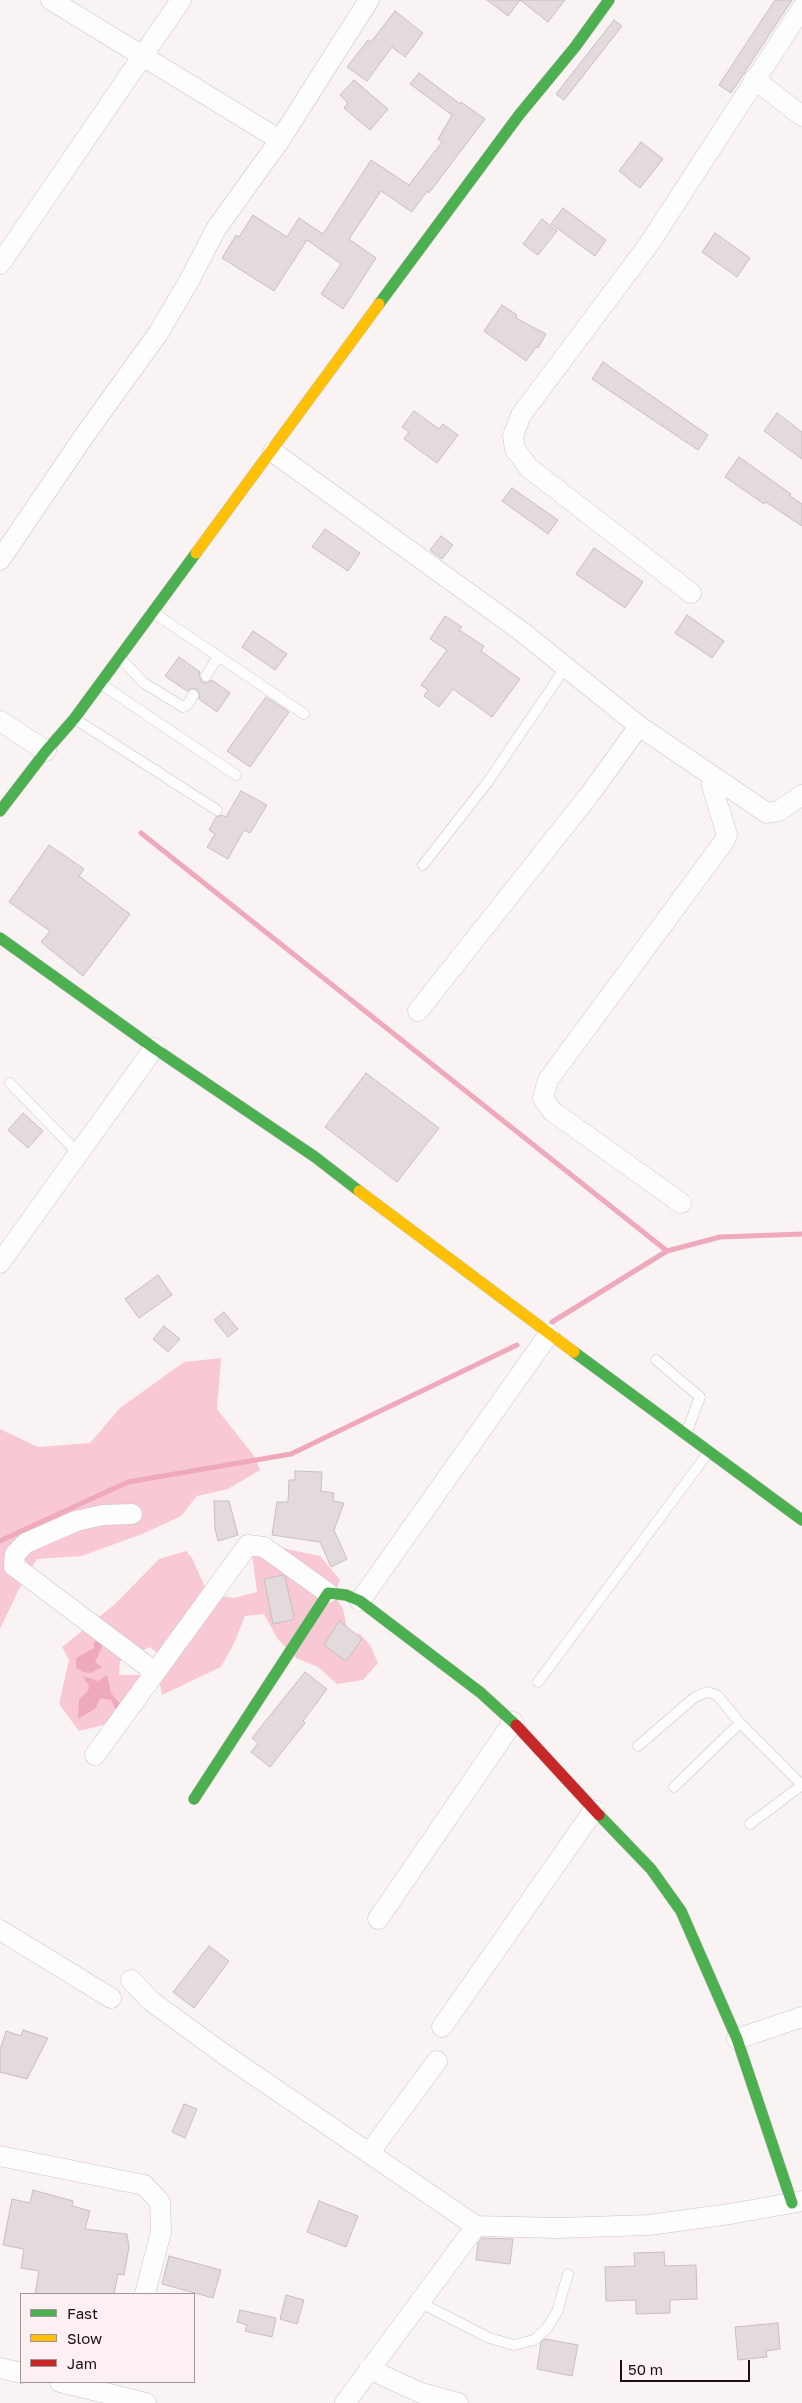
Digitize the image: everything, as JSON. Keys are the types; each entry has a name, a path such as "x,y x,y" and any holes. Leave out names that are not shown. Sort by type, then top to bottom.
{"street":[{"path":"51,0 144,55 280,140"},
{"path":"0,264 181,0"},
{"path":"0,560 82,439 158,332 189,281 216,229 280,140 369,0"},
{"path":"0,811 46,751 74,719 520,115 575,47 609,0"},
{"path":"691,593 529,468 515,449 513,436 521,415 649,244 754,79 802,8"},
{"path":"520,115 556,52"},
{"path":"754,79 802,116"},
{"path":"273,452 521,631 639,726 767,813 773,814 791,805 802,795"},
{"path":"0,721 46,751"},
{"path":"418,1011 590,794 639,726"},
{"path":"680,1202 552,1110 543,1098 548,1080 723,843 727,835 712,786 713,777"},
{"path":"0,938 154,1048 315,1157 549,1334 802,1520"},
{"path":"0,1263 154,1048"},
{"path":"360,1601 549,1334"},
{"path":"132,1514 103,1515 76,1521 26,1543 16,1554 14,1566 154,1672"},
{"path":"95,1755 248,1545 264,1547 328,1593 346,1595 360,1601 481,1693 513,1722 651,1869 681,1911 737,2039 797,2202 649,2225 558,2228 476,2226 225,2055 151,2001 131,1980"},
{"path":"194,1799 328,1593"},
{"path":"378,1919 513,1722"},
{"path":"442,2026 594,1810"},
{"path":"0,1930 111,1998"},
{"path":"737,2039 802,2017"},
{"path":"370,2152 437,2061"},
{"path":"0,2156 144,2185 160,2202 161,2232 145,2293"},
{"path":"346,2403 369,2369 476,2226"},
{"path":"0,2368 20,2373"},
{"path":"369,2369 421,2392 458,2403"},
{"path":"69,2383 122,2389 146,2403"}],"lane":[{"path":"153,612 217,658 304,714"},
{"path":"119,658 144,682 183,707 189,703 193,695"},
{"path":"206,676 217,658"},
{"path":"424,865 487,783 565,668"},
{"path":"100,683 236,774"},
{"path":"74,719 217,810"},
{"path":"10,1083 79,1154"},
{"path":"656,1360 700,1397 686,1435"},
{"path":"538,1682 709,1452"},
{"path":"638,1746 695,1697 707,1692 717,1696 740,1723 802,1785 750,1824"},
{"path":"674,1786 740,1723"},
{"path":"419,2302 489,2338 514,2345 534,2340 547,2328 557,2312 568,2274"}],"shaded area":[{"path":"221,1358 217,1409 254,1456 260,1470 228,1489 197,1496 181,1516 142,1534 82,1556 37,1559 20,1587 0,1629 0,1429 38,1447 90,1443 120,1408 184,1362"},
{"path":"282,1548 320,1556 340,1580 334,1595 343,1609 348,1632 360,1634 370,1645 378,1663 363,1680 337,1684 318,1667 296,1658 277,1638 264,1614 245,1616 234,1643 221,1667 162,1695 159,1680 162,1657 150,1647 120,1661 119,1675 147,1675 107,1724 79,1731 59,1704 69,1660 62,1647 115,1604 159,1559 186,1551 192,1558 205,1587 216,1595 234,1598 257,1592 252,1554"},
{"path":"100,1641 102,1647 95,1662 102,1667 91,1673 83,1672 76,1668 76,1658 94,1648 94,1642"},
{"path":"107,1675 111,1693 122,1706 115,1709 111,1700 100,1698 96,1708 78,1719 79,1699 88,1691 89,1686 83,1676 98,1681"}],"building":[{"path":"487,0 520,0 508,16"},
{"path":"520,0 565,0 548,22"},
{"path":"775,0 792,0 731,93 719,85"},
{"path":"395,11 423,33 405,57 392,47 367,81 347,67 368,40 371,42"},
{"path":"614,20 622,26 564,100 556,94"},
{"path":"419,73 460,104 461,102 485,119 429,193 427,191 412,212 381,191 349,239 376,258 343,309 321,294 341,264 307,240 274,291 222,258 236,235 239,237 253,215 287,237 299,218 323,234 371,160 409,185 442,142 438,139 452,115 410,84"},
{"path":"354,80 388,109 370,130 344,108 348,103 340,95"},
{"path":"641,142 663,159 640,188 619,171"},
{"path":"563,208 606,240 595,256 551,224"},
{"path":"542,219 557,231 538,255 523,244"},
{"path":"715,233 750,258 737,277 702,252"},
{"path":"502,305 517,315 516,318 546,334 538,348 536,347 526,361 484,331"},
{"path":"603,362 708,435 698,450 592,379"},
{"path":"414,411 439,429 443,424 458,435 437,463 404,439 409,432 402,427"},
{"path":"777,413 802,432 802,459 764,431"},
{"path":"739,457 802,504 802,526 766,502 764,504 725,477"},
{"path":"512,488 558,520 548,534 502,501"},
{"path":"325,529 360,553 348,571 312,547"},
{"path":"441,536 453,545 442,559 430,550"},
{"path":"594,548 643,582 625,608 576,574"},
{"path":"687,615 724,641 712,658 675,633"},
{"path":"445,616 462,627 459,630 484,646 481,651 520,679 492,717 453,689 439,707 424,696 428,690 421,685 447,650 430,639"},
{"path":"253,631 287,654 275,670 242,647"},
{"path":"179,657 200,672 199,676 202,682 206,683 212,680 230,693 217,712 199,699 200,694 196,689 192,688 187,691 165,676"},
{"path":"266,697 289,712 250,767 227,751"},
{"path":"241,791 267,805 250,833 244,830 228,859 207,847 215,834 209,830 216,817 222,815 226,817"},
{"path":"49,845 84,869 79,876 130,914 83,976 41,942 50,931 9,902"},
{"path":"366,1073 439,1128 397,1182 325,1127"},
{"path":"23,1113 43,1131 28,1148 8,1130"},
{"path":"158,1275 172,1295 139,1318 125,1299"},
{"path":"224,1312 238,1329 228,1337 214,1320"},
{"path":"164,1326 180,1339 168,1352 153,1339"},
{"path":"295,1471 322,1472 321,1491 334,1493 333,1501 344,1503 334,1530 347,1559 331,1567 320,1542 272,1535 277,1502 288,1502 289,1480 295,1480"},
{"path":"214,1501 229,1501 238,1535 218,1541 215,1529"},
{"path":"283,1575 294,1617 292,1620 273,1624 264,1579"},
{"path":"339,1621 362,1639 346,1661 324,1645"},
{"path":"305,1672 327,1689 303,1721 305,1723 270,1767 251,1752 258,1743 252,1738"},
{"path":"209,1946 229,1961 194,2008 173,1992"},
{"path":"23,2030 48,2038 27,2079 0,2072 0,2050 6,2031 21,2036"},
{"path":"184,2104 197,2109 185,2138 172,2132"},
{"path":"33,2190 73,2201 72,2206 90,2211 85,2229 127,2234 129,2247 124,2275 118,2274 114,2293 35,2293 39,2271 21,2268 24,2249 3,2245 12,2199 30,2203"},
{"path":"319,2201 358,2216 346,2247 307,2232"},
{"path":"482,2238 513,2239 510,2264 476,2260 478,2243"},
{"path":"664,2252 665,2266 696,2265 697,2299 670,2300 670,2313 636,2314 636,2300 606,2301 605,2267 635,2266 634,2253"},
{"path":"169,2256 221,2270 213,2298 162,2284"},
{"path":"286,2295 304,2300 297,2324 280,2319"},
{"path":"240,2310 276,2318 272,2337 245,2331 247,2325 237,2322"},
{"path":"778,2323 780,2349 766,2351 767,2357 738,2360 735,2327"},
{"path":"545,2339 578,2345 572,2376 537,2369 541,2342"}],"waterway":[{"path":"141,833 667,1251"},
{"path":"552,1322 667,1251 720,1237 802,1234"},
{"path":"0,1541 128,1482 291,1454 517,1345"}],"traffic: fast":[{"path":"379,304 519,115 575,47 609,0"},
{"path":"0,811 46,751 74,719 196,553"},
{"path":"0,938 154,1048 315,1157 359,1191"},
{"path":"574,1352 802,1520"},
{"path":"194,1799 328,1593 346,1595 360,1601 481,1693 516,1725"},
{"path":"599,1815 651,1869 681,1911 737,2039 792,2203"}],"traffic: slow":[{"path":"196,553 379,304"},
{"path":"359,1191 574,1352"}],"traffic: jam":[{"path":"516,1725 599,1815"}]}
